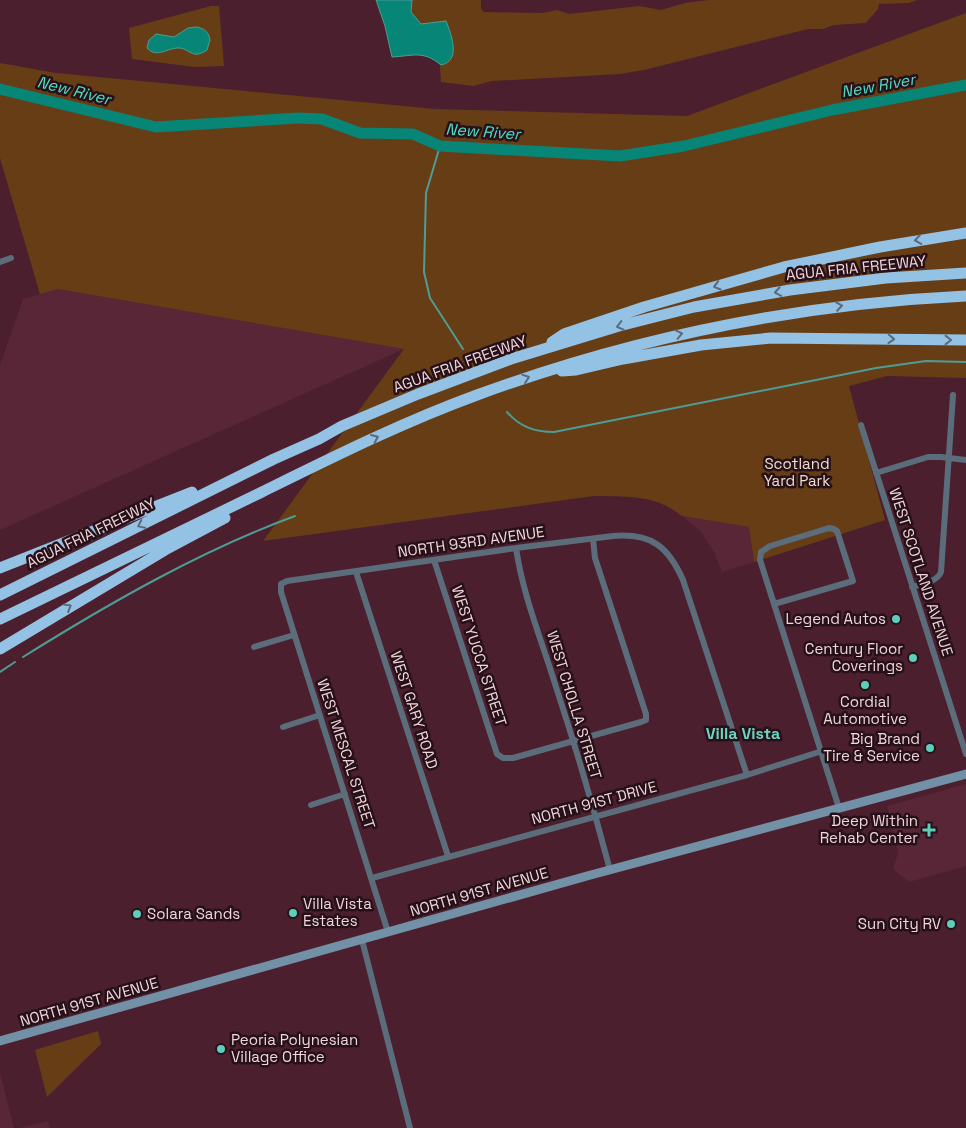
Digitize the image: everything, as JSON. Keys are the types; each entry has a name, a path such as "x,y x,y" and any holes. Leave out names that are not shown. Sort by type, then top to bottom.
{"highway":[{"path":"541,350 564,334 572,331 644,307 764,273 880,246 966,233"},
{"name":"AGUA FRIA FREEWAY","path":"0,595 342,426 434,387 511,358 594,333 694,307 790,290 886,278 966,273"},
{"path":"0,619 352,448 460,402 548,371 648,342 777,315 864,303 966,296"},
{"path":"548,371 576,370 709,344 771,338 966,340"},
{"path":"0,568 198,490 316,432 342,426"},
{"path":"0,649 165,550 249,505 331,466 352,448"}],"main road":[{"name":"NORTH 91ST AVENUE","path":"0,1041 610,870 966,774"}],"street":[{"path":"0,262 11,258"},
{"path":"912,587 935,580 942,572 953,395"},
{"name":"WEST SCOTLAND AVENUE","path":"861,425 966,754"},
{"path":"876,472 928,457 966,460"},
{"path":"774,604 853,581 837,531 834,528 770,546 761,552 760,560 774,604 822,751 839,808"},
{"name":"NORTH 93RD AVENUE","path":"281,584 287,581 516,548 626,535 649,540 663,548 675,562 683,580 747,774"},
{"path":"574,741 646,720 646,714 595,558 593,539"},
{"name":"WEST CHOLLA STREET","path":"516,548 526,594 574,741 610,870"},
{"name":"WEST YUCCA STREET","path":"434,560 497,754 502,758 513,758 574,741"},
{"name":"WEST GARY ROAD","path":"356,572 448,856"},
{"name":"WEST MESCAL STREET","path":"281,584 281,592 388,932"},
{"path":"254,647 294,634"},
{"path":"283,727 320,715"},
{"name":"NORTH 91ST DRIVE","path":"372,878 747,774 822,751"},
{"path":"311,806 345,794"},
{"path":"362,940 410,1128"}],"shaded area":[{"path":"376,0 412,0 411,12 421,24 446,21 453,47 451,59 441,65 429,57 418,55 392,57 385,26"},
{"path":"196,27 206,31 209,35 210,40 207,50 202,53 194,54 185,49 177,48 158,53 147,48 149,40 156,34 174,37 188,28"},
{"path":"58,289 404,349 0,530 0,365 23,299"},
{"path":"682,516 749,527 754,562 722,572 714,552 701,532"},
{"name":"Deep Within Rehab Center","path":"966,784 966,866 909,882 893,869 898,853 887,806"},
{"path":"0,1072 14,1128 0,1128"},
{"path":"48,1121 50,1128 20,1128"}],"green space":[{"path":"376,0 481,0 481,9 484,12 543,13 557,10 569,14 640,6 661,10 685,3 709,0 917,0 909,3 879,4 878,9 866,23 834,25 823,29 808,29 644,70 620,74 492,81 473,86 441,82 440,65 428,57 417,55 392,57 385,26"},
{"path":"211,6 219,6 224,66 194,67 132,59 129,28"},
{"name":"Scotland Yard Park","path":"966,13 966,378 887,376 849,386 885,520 754,562 749,527 682,516 672,509 651,500 618,496 594,496 263,541 404,349 58,289 40,294 0,158 0,63 56,73 435,109 687,116"},
{"path":"98,1031 101,1044 47,1097 35,1050"}],"waterway":[{"name":"New River","path":"0,89 156,127 298,118 322,119 360,133 413,134 440,146 620,156 684,146 832,110 966,85"},
{"path":"440,146 426,193 424,272 430,298 463,349"},
{"path":"507,412 528,428 554,432 876,368 926,361 966,362"},
{"path":"23,657 121,598 155,580 224,545 295,516"},
{"path":"0,672 15,662"}],"place":[{"name":"Legend Autos","path":"896,619"},
{"name":"Century Floor Coverings","path":"913,658"},
{"name":"Cordial Automotive","path":"865,685"},
{"name":"Big Brand Tire & Service","path":"930,748"},
{"name":"Deep Within Rehab Center","path":"929,830"},
{"name":"Villa Vista Estates","path":"293,913"},
{"name":"Solara Sands","path":"137,914"},
{"name":"Sun City RV","path":"951,924"},
{"name":"Peoria Polynesian Village Office","path":"221,1049"}],"district":[{"name":"Villa Vista","path":"743,733"}]}
